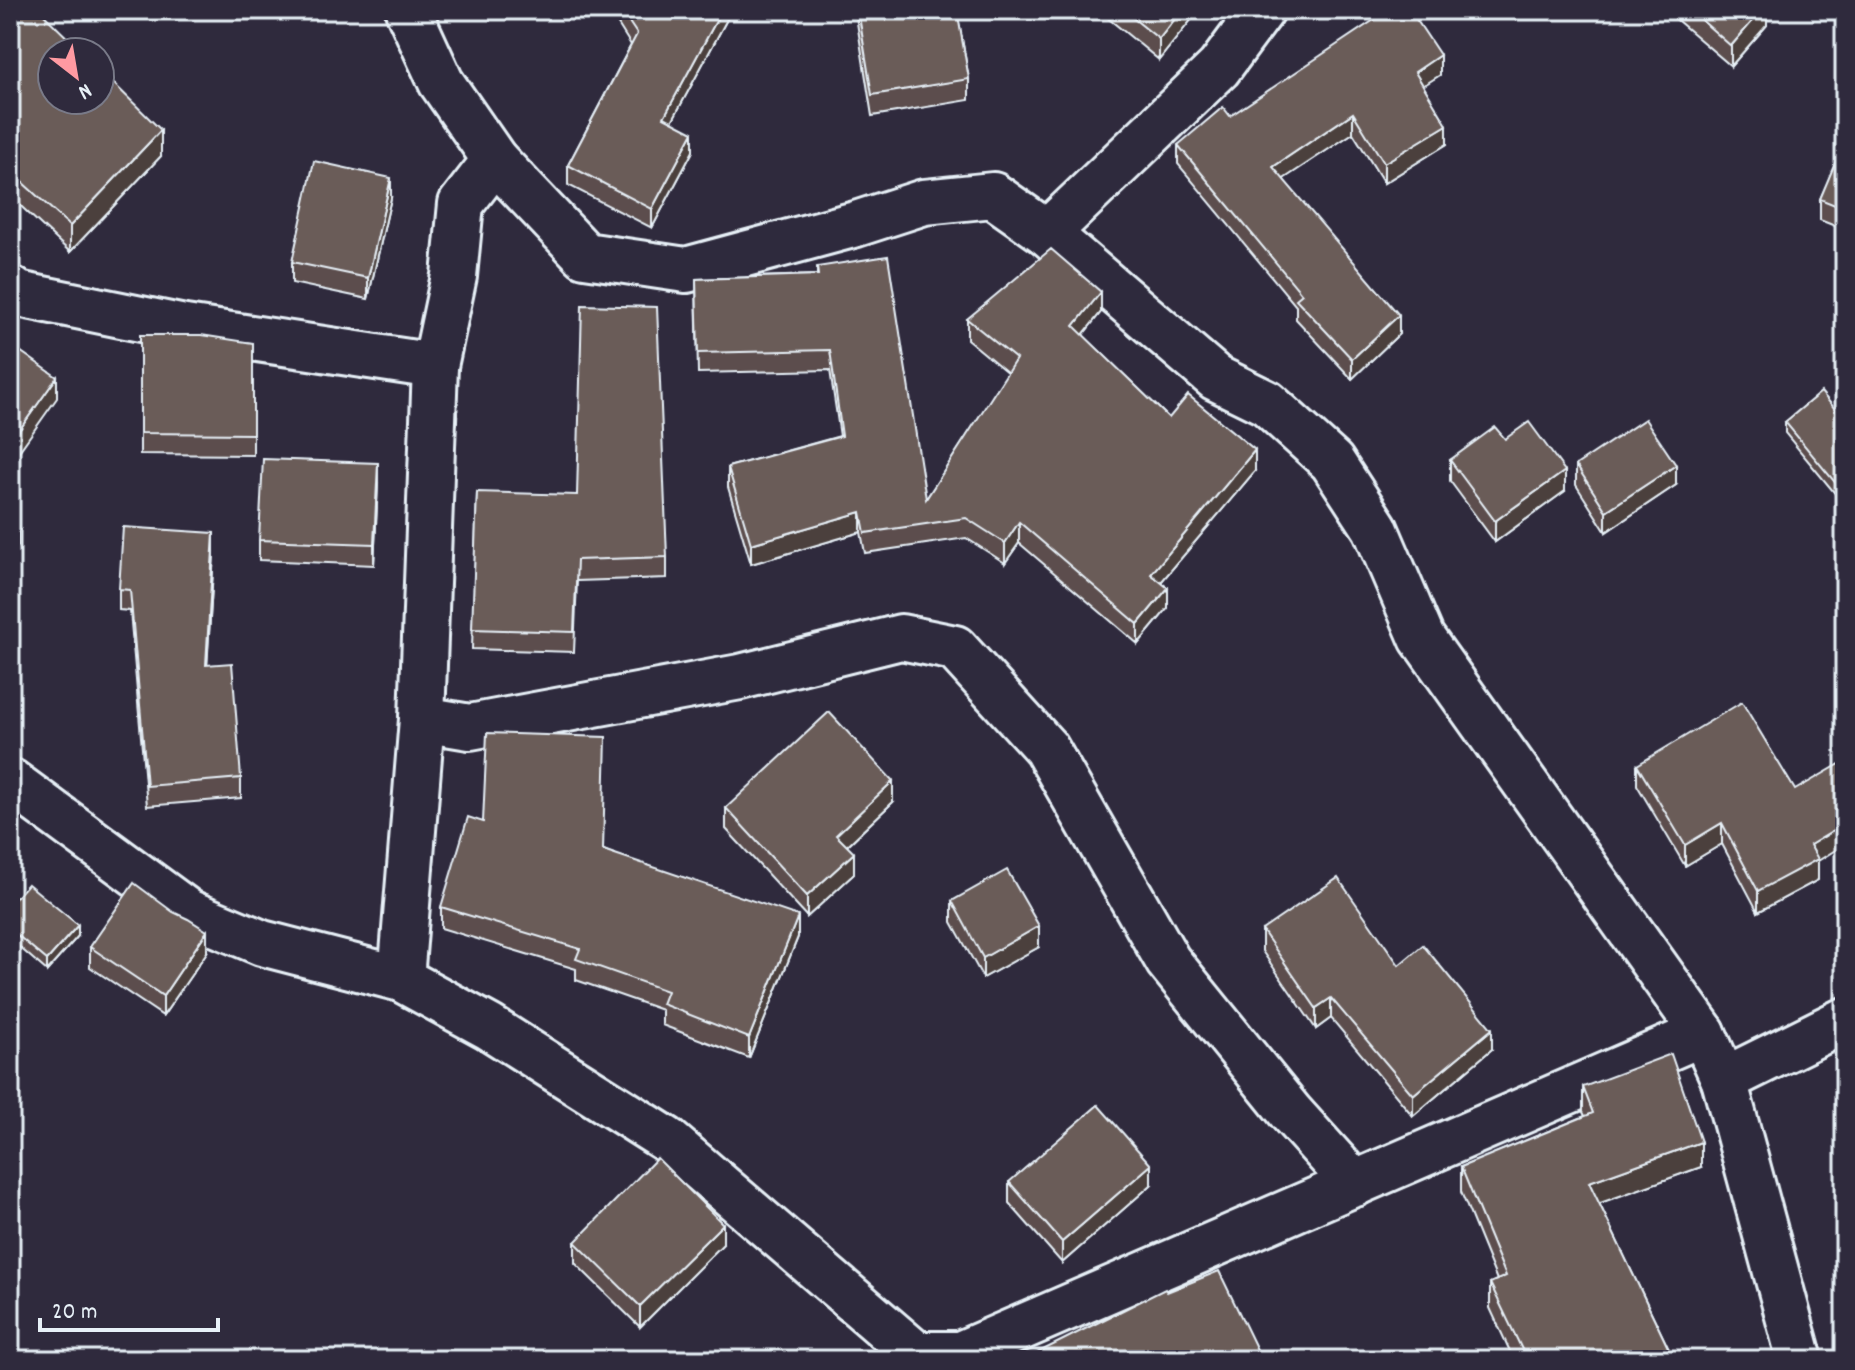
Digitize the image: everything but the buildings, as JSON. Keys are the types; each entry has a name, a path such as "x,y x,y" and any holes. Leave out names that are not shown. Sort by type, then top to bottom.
{"street":[{"path":"408,10 441,82 495,160 585,255 686,270 856,224 924,202 993,195 1047,233 1216,378 1267,403 1332,462 1375,528 1422,638 1703,1033 1724,1080 1800,1360"},
{"path":"1047,233 1219,68 1262,10"},
{"path":"401,979 422,719 435,366 454,276 461,204 495,160"},
{"path":"10,288 18,294 185,328 435,366"},
{"path":"422,719 470,727 740,677 901,637 955,648 1046,748 1168,961 1291,1113 1355,1184"},
{"path":"10,781 188,912 262,943 401,979 489,1027 666,1139 916,1354 960,1354 1703,1033"},
{"path":"1724,1080 1845,1020"}]}
